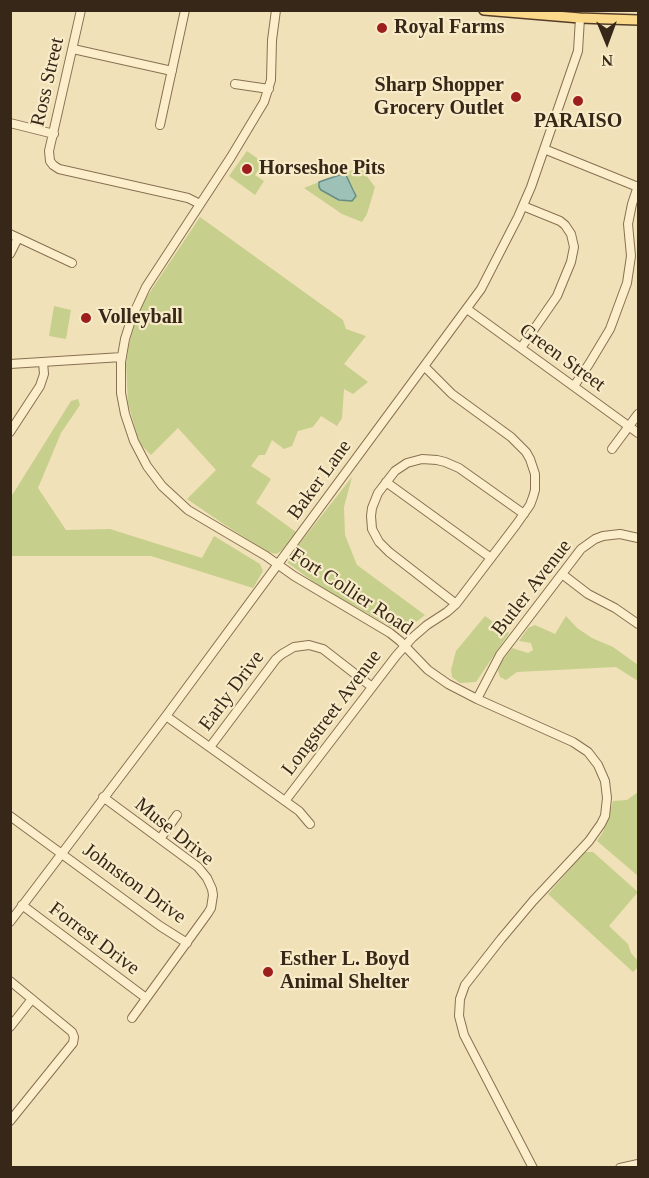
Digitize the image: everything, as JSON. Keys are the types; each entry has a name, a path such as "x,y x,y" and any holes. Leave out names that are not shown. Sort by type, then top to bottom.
{"main road":[{"path":"484,10 554,13 580,18 639,20"}],"street":[{"name":"Ross Street","path":"81,10 50,152 53,165 59,169 188,198 200,204"},
{"path":"160,125 185,10"},
{"name":"Fort Collier Road","path":"276,10 269,89 259,112 139,300 127,332 122,357 121,393 126,419 140,454 157,480 188,510 382,627 405,645 425,667 438,677 477,699 581,746 598,765 606,789 605,816 602,824 501,939 465,985 460,999 459,1016 464,1035 533,1167"},
{"name":"Baker Lane","path":"10,922 166,716 467,309 490,274 523,206 544,149 578,51 580,18"},
{"path":"73,49 172,71"},
{"path":"235,84 269,89"},
{"path":"10,123 54,134"},
{"path":"544,149 638,187 628,224 631,256 627,283 610,328 574,386"},
{"path":"521,348 556,296 571,262 574,247 571,234 565,225 523,206"},
{"path":"10,254 14,236 72,263"},
{"name":"Green Street","path":"467,309 639,433"},
{"path":"10,364 122,357"},
{"path":"10,432 40,386 44,374 43,362"},
{"name":"Longstreet Avenue","path":"285,801 405,645 420,630 447,612 456,603 524,514 533,497 535,482 533,466 526,452 511,437 461,401 424,367"},
{"path":"612,449 639,414"},
{"path":"456,603 389,552 376,536 371,523 372,508 378,492 395,471 407,463 429,459 459,468 524,514"},
{"path":"386,483 491,558"},
{"name":"Butler Avenue","path":"477,699 500,655 582,549 603,536 620,534 639,538"},
{"path":"562,574 588,594 639,624"},
{"name":"Early Drive","path":"210,747 276,659 294,647 309,645 323,649 372,687"},
{"path":"166,716 299,811 310,824"},
{"name":"Muse Drive","path":"103,797 198,867 212,889 211,908 132,1018"},
{"path":"160,839 177,815"},
{"name":"Johnston Drive","path":"10,816 160,926 187,943"},
{"name":"Forrest Drive","path":"22,905 146,998"},
{"path":"10,981 72,1032 74,1037 73,1042 10,1121"},
{"path":"10,1027 32,999"},
{"path":"620,1167 639,1164"}],"green space":[{"name":"Horseshoe Pits","path":"247,151 264,163 255,175 264,181 255,195 229,176"},
{"path":"360,167 375,187 367,214 362,222 342,214 304,188 319,182 321,190 339,200 355,191 345,173"},
{"path":"200,217 343,320 346,329 366,336 344,364 368,382 353,394 344,389 342,418 337,426 321,416 313,427 298,431 292,446 284,449 272,440 265,455 259,455 251,466 271,479 256,503 296,532 276,554 268,552 187,499 216,470 178,428 151,455 142,446 137,435 128,403 126,364 129,344 140,307"},
{"path":"54,306 71,310 66,339 49,336"},
{"path":"78,399 80,405 61,433 38,488 66,530 110,529 202,558 214,536 260,564 263,571 253,588 151,556 12,556 11,559 11,497 71,401"},
{"path":"352,477 344,507 345,535 357,565 425,615 402,633 319,586 288,563 289,557"},
{"path":"485,616 509,633 476,682 460,683 452,677 451,670 456,651"},
{"path":"566,616 577,628 592,638 613,647 638,665 638,681 616,667 517,672 506,680 500,677 498,671 500,664 512,648 528,653 533,650 531,643 519,641 528,628 535,625 555,634"},
{"path":"638,792 638,876 597,841 603,832 613,801 627,800"},
{"path":"585,852 593,852 638,892 609,926 628,944 631,953 638,961 638,967 633,972 548,894"}],"water":[{"path":"345,173 356,196 352,201 339,200 319,187 319,182"}],"place":[{"name":"Royal Farms","path":"382,28"},
{"name":"Sharp Shopper Grocery Outlet","path":"516,97"},
{"name":"PARAISO","path":"578,101"},
{"name":"Horseshoe Pits","path":"247,169"},
{"name":"Volleyball","path":"86,318"},
{"name":"Esther L. Boyd Animal Shelter","path":"268,972"}]}
